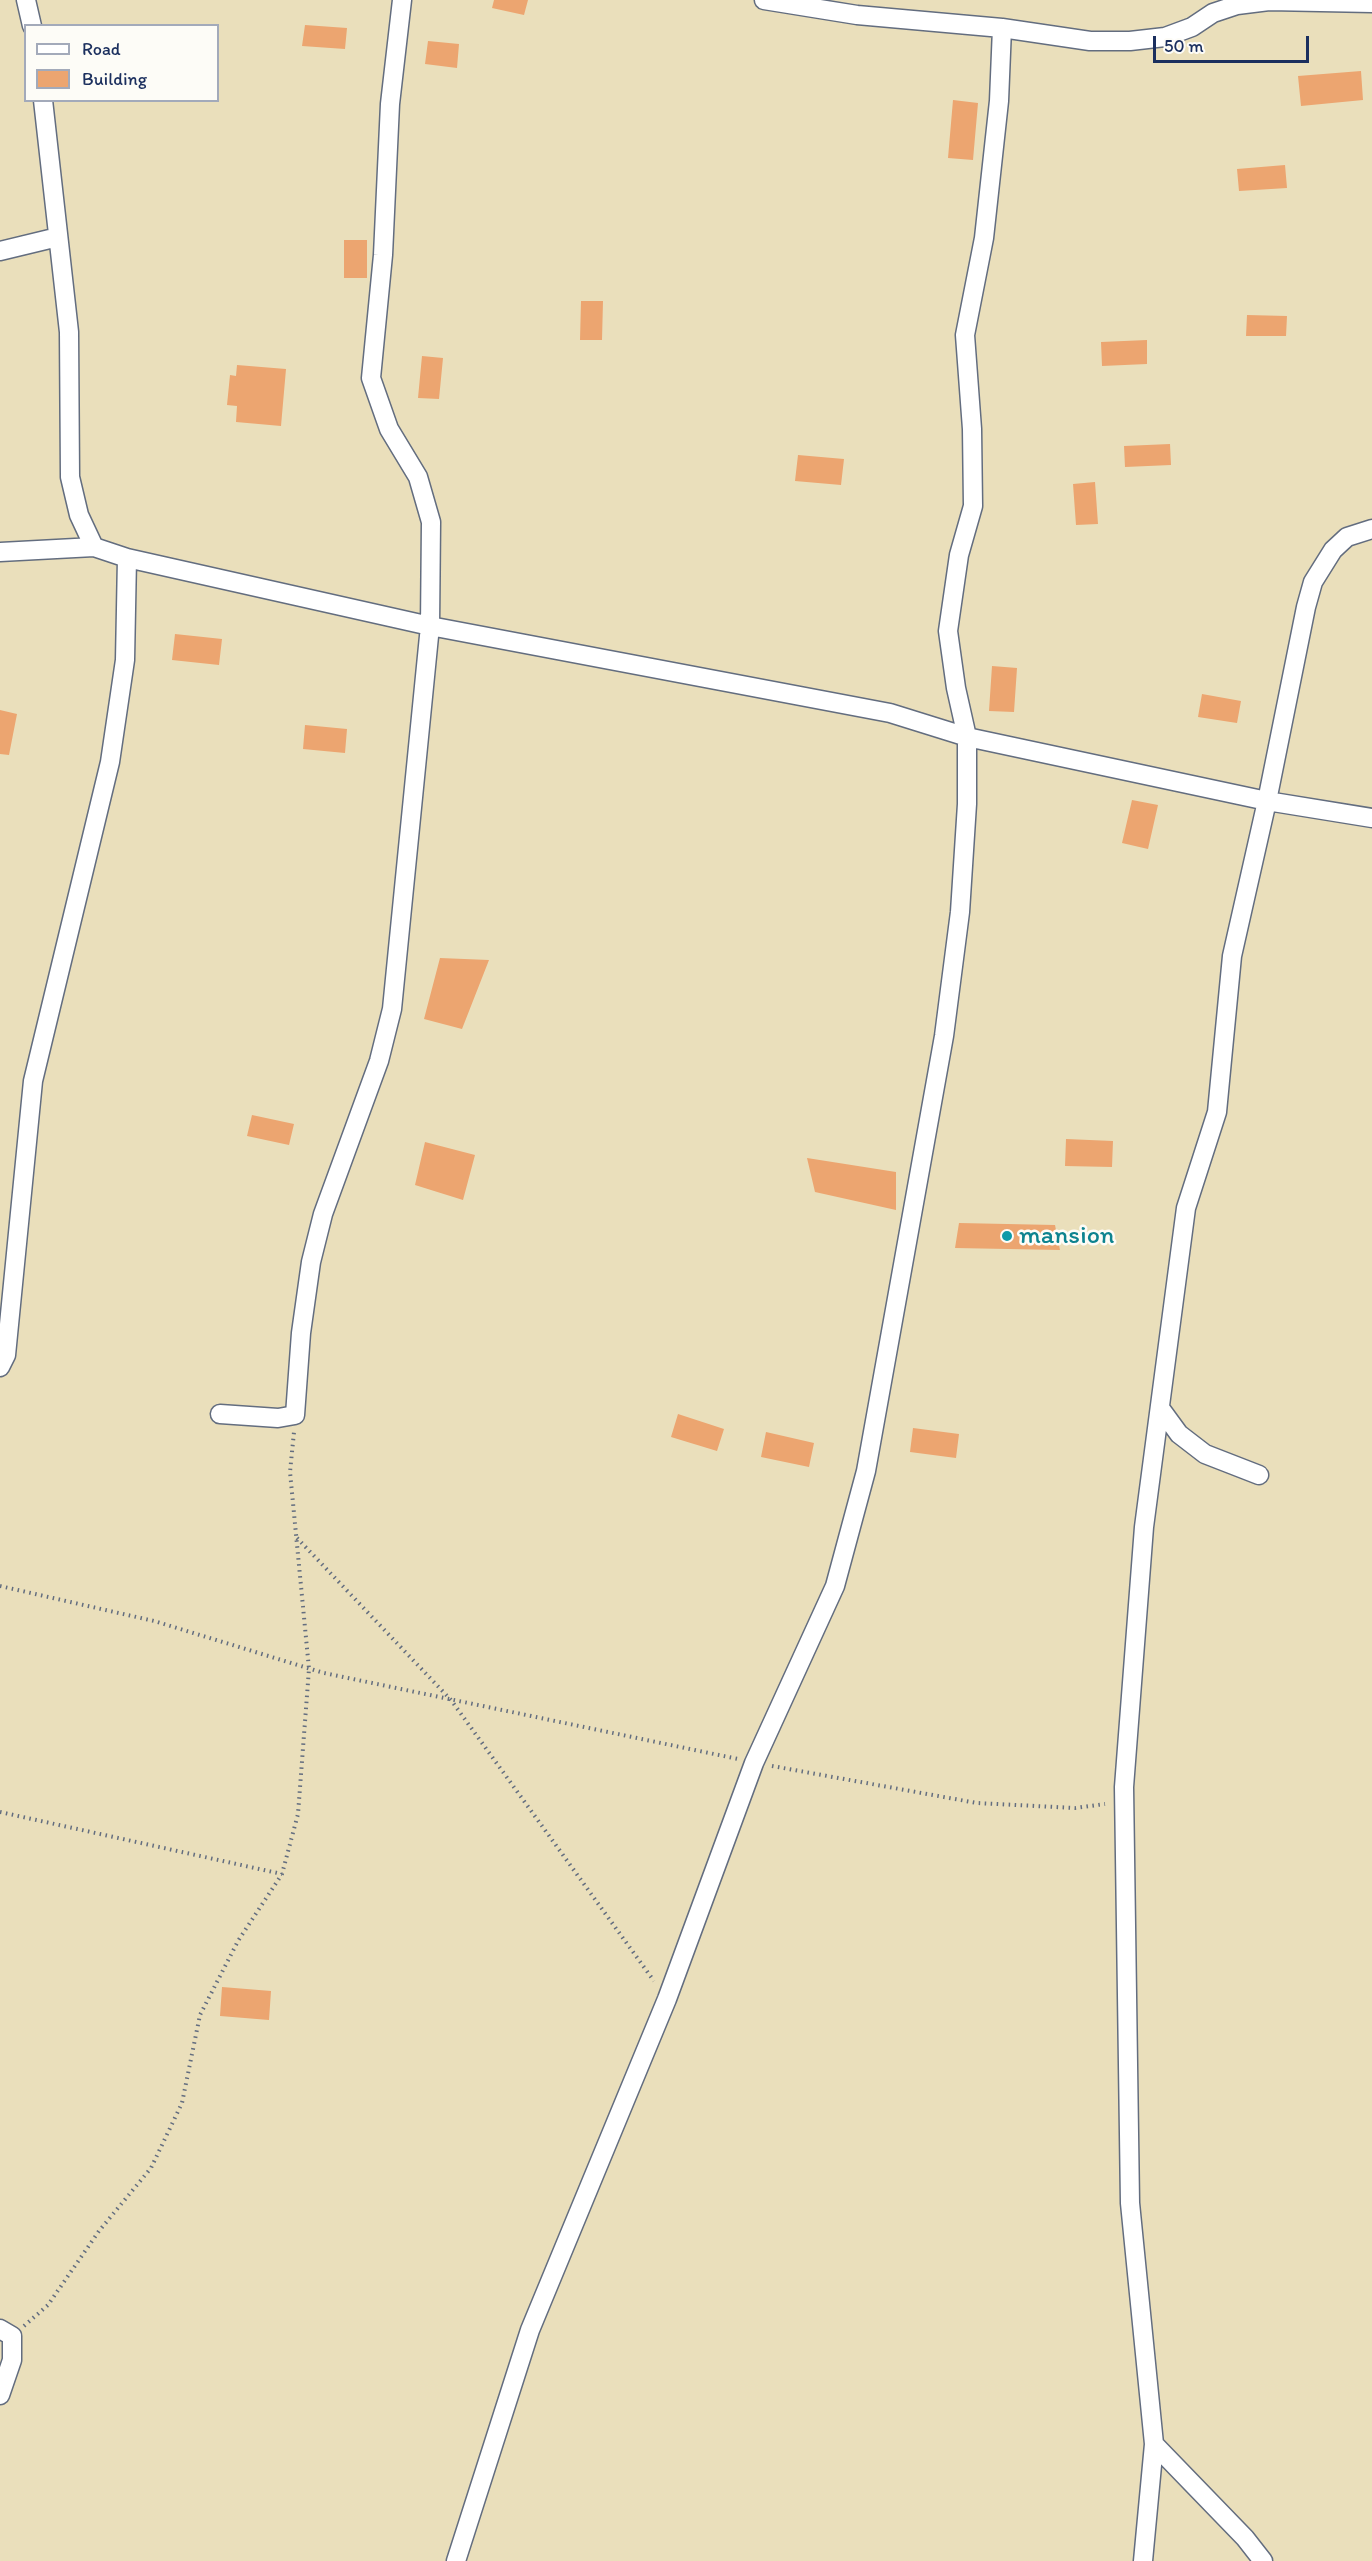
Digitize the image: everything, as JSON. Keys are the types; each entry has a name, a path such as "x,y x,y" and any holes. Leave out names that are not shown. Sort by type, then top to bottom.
{"street":[{"path":"26,0 32,24"},
{"path":"220,1413 278,1418 295,1415 301,1333 323,1214 379,1061 390,1020 430,626 431,522 418,477 389,429 371,378 383,255 390,104 402,0"},
{"path":"764,0 857,15 1002,28 1090,41 1130,41 1165,37 1192,27 1213,13 1238,5 1269,1 1372,3"},
{"path":"456,2561 530,2330 667,1999 754,1763 835,1586 866,1471 944,1036 960,912 967,804 967,736 956,688 948,631 959,555 973,506 972,429 965,335 984,238 999,101 1002,28"},
{"path":"43,102 69,332 70,477 79,515 94,548"},
{"path":"0,251 58,237"},
{"path":"1143,2561 1154,2444 1130,2203 1124,1801 1144,1527 1186,1208 1217,1112 1232,956 1267,801 1306,607 1323,562 1339,543 1347,537 1372,529"},
{"path":"0,552 94,548 128,558 430,626 890,713 967,736 1267,801 1372,818"},
{"path":"0,1367 6,1355 33,1081 110,762 125,660 128,558"},
{"path":"1160,1408 1179,1434 1205,1454 1259,1475"},
{"path":"0,2395 6,2365 6,2332"},
{"path":"1154,2444 1245,2538 1263,2561"}],"path":[{"path":"6,2332 48,2305 99,2231 151,2168 182,2103 200,2015 238,1941 282,1874 298,1814 309,1669 290,1472 295,1415"},
{"path":"297,1538 451,1700 667,1999"},
{"path":"0,1586 154,1621 309,1669 754,1763 977,1803 1075,1808 1124,1801"},
{"path":"0,1812 282,1874"}],"building":[{"path":"494,0 528,0 524,15 492,8"},
{"path":"305,25 347,28 345,49 302,46"},
{"path":"428,41 459,44 457,68 425,64"},
{"path":"1361,71 1363,100 1301,106 1298,76"},
{"path":"953,100 978,103 973,160 948,158"},
{"path":"1285,165 1287,188 1239,191 1237,169"},
{"path":"344,240 367,240 367,278 344,278"},
{"path":"581,301 603,301 602,340 580,340"},
{"path":"1247,315 1287,316 1286,336 1246,336"},
{"path":"1147,340 1147,364 1102,366 1101,342"},
{"path":"422,356 443,358 439,399 418,398"},
{"path":"237,365 286,369 281,426 236,422 237,406 227,405 230,375 236,376"},
{"path":"1170,444 1171,465 1125,467 1124,446"},
{"path":"798,455 844,459 841,485 795,481"},
{"path":"1095,482 1098,524 1076,525 1073,484"},
{"path":"175,634 222,639 219,665 172,660"},
{"path":"992,666 1017,668 1014,712 989,711"},
{"path":"1202,694 1241,701 1237,723 1198,717"},
{"path":"0,710 17,714 9,755 0,754"},
{"path":"305,725 347,729 345,753 303,749"},
{"path":"1132,800 1158,805 1148,849 1122,843"},
{"path":"440,958 489,960 462,1029 424,1019"},
{"path":"252,1115 294,1124 289,1145 247,1136"},
{"path":"1066,1139 1113,1141 1112,1167 1065,1166"},
{"path":"425,1142 475,1155 463,1200 415,1185"},
{"path":"807,1158 896,1172 896,1210 815,1192"},
{"name":"mansion","path":"959,1223 1055,1225 1060,1250 955,1248"},
{"path":"678,1414 724,1429 717,1451 671,1437"},
{"path":"913,1428 959,1434 956,1458 910,1452"},
{"path":"766,1432 814,1443 809,1467 761,1457"},
{"path":"222,1987 271,1991 269,2020 220,2016"}],"place":[{"name":"mansion","path":"1007,1236"}]}
